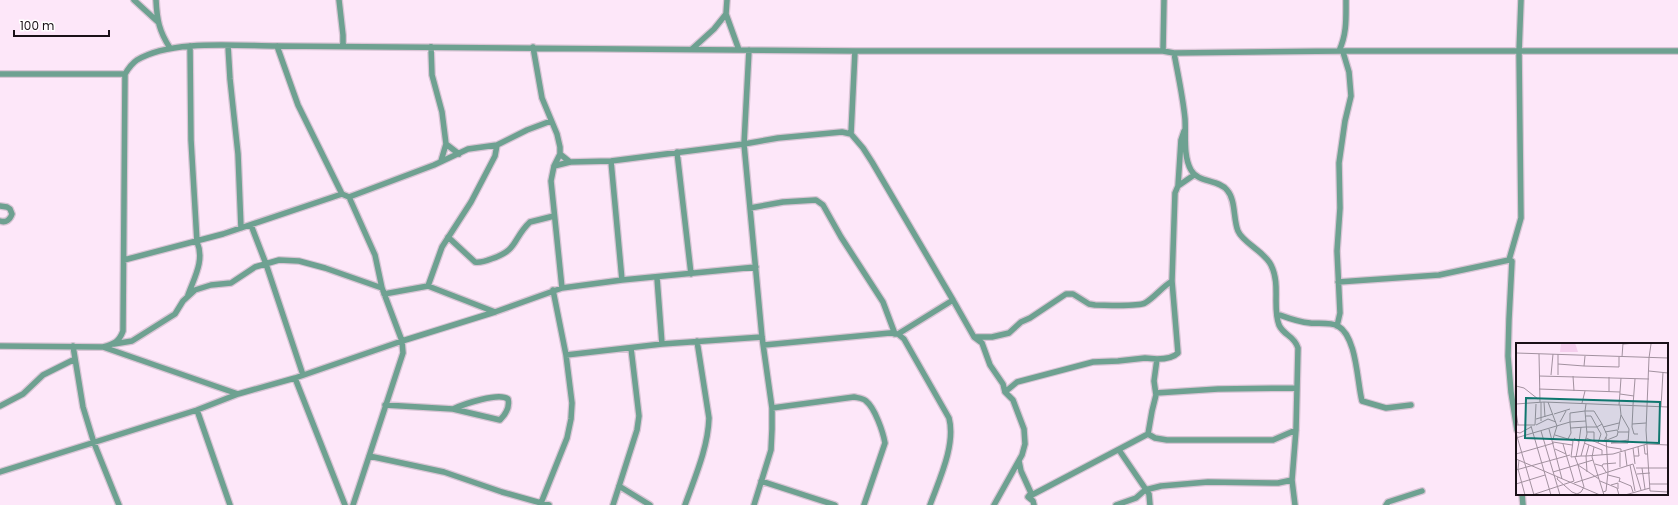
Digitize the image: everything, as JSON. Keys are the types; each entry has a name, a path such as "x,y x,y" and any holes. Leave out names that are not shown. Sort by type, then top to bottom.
{"street":[{"path":"134,0 158,22"},
{"path":"156,0 158,22 161,33 170,48"},
{"path":"338,0 343,46"},
{"path":"727,0 726,14 739,50"},
{"path":"1163,52 1164,0"},
{"path":"1337,326 1340,312 1337,238 1340,191 1339,162 1345,121 1351,96 1348,72 1341,51 1346,27 1346,0"},
{"path":"1509,260 1520,218 1519,52 1521,0"},
{"path":"692,49 714,29 726,14"},
{"path":"114,344 120,339 124,331 125,74 131,65 137,60 170,48 190,46 343,46 1174,53 1341,51 1678,51"},
{"path":"0,346 103,347 132,341 175,314 188,296 200,258 200,247 197,242 191,133 190,46"},
{"path":"228,46 230,79 238,147 241,228"},
{"path":"278,46 298,105 342,194 349,197 372,246 382,288 402,341 402,359 385,405 353,505"},
{"path":"431,47 432,75 442,112 446,144 441,161"},
{"path":"533,47 542,98 557,134 560,146 560,154 554,166 551,181 562,288"},
{"path":"749,50 744,144 762,337 772,408 771,450 754,505"},
{"path":"851,134 856,51"},
{"path":"1174,53 1185,128 1187,160 1190,170 1194,175 1223,186 1228,191 1231,197 1239,234 1266,257 1272,266 1277,288 1277,314 1280,326 1284,332 1293,338 1298,348 1296,430 1292,480 1295,505"},
{"path":"0,74 125,74"},
{"path":"349,197 474,148 498,145 527,130 551,121"},
{"path":"1005,392 1018,382 1094,362 1118,362 1145,358 1157,360 1177,355 1178,352 1172,282 1175,193 1178,186 1181,140 1185,128"},
{"path":"554,166 570,162 610,161 744,144 778,138 842,132 851,134 872,162 974,337 982,343 990,365 1003,384 1005,392 1013,400 1024,429 1025,444 1019,461 994,505"},
{"path":"446,144 458,154"},
{"path":"428,286 442,246 477,190 495,156 498,145"},
{"path":"677,152 691,274"},
{"path":"560,154 570,162"},
{"path":"610,161 622,280"},
{"path":"1178,186 1194,175"},
{"path":"124,260 197,242 342,194"},
{"path":"750,208 776,202 816,200 824,205 841,237 883,302 897,334"},
{"path":"0,206 7,206 12,214 5,222 0,221"},
{"path":"448,237 476,262 483,262 505,254 512,249 530,222 554,216"},
{"path":"251,225 266,264 303,375"},
{"path":"188,296 204,286 231,283 255,267 279,260 299,261 325,268 382,288"},
{"path":"1338,282 1439,275 1509,260"},
{"path":"1509,260 1512,261 1508,356 1511,392 1516,424"},
{"path":"0,472 197,410 238,394 295,378 402,341 495,312 553,290 622,280 657,278 756,267"},
{"path":"657,278 662,344"},
{"path":"974,337 998,336 1008,333 1018,324 1066,294 1073,294 1089,304 1095,305 1138,305 1147,302 1161,288 1172,282"},
{"path":"384,294 428,286 495,312"},
{"path":"541,503 567,438 572,419 572,403 566,355 553,290"},
{"path":"897,334 953,300"},
{"path":"1277,314 1300,322 1337,326 1343,330 1354,353 1362,401 1386,408 1411,405"},
{"path":"764,345 890,333 897,334 904,339 946,412 951,426 949,446 930,505"},
{"path":"566,355 662,344 762,337"},
{"path":"685,505 709,430 709,418 697,341"},
{"path":"73,346 83,407 94,443 119,505"},
{"path":"103,347 238,394"},
{"path":"613,505 637,430 639,416 631,348"},
{"path":"0,406 23,394 43,375 75,359"},
{"path":"1148,434 1156,393 1154,381 1157,360"},
{"path":"295,378 345,505"},
{"path":"1156,393 1218,389 1297,388"},
{"path":"385,405 453,408 500,420 508,408 509,403 508,399 502,397 477,400 453,408"},
{"path":"772,408 854,397 866,401 871,407 884,434 885,443 864,505"},
{"path":"197,410 230,505"},
{"path":"1148,434 1155,438 1167,440 1273,440 1296,430"},
{"path":"1028,497 1148,434"},
{"path":"1119,450 1150,498 1150,505"},
{"path":"369,456 444,472 502,492 549,505"},
{"path":"1019,461 1021,470 1031,493 1028,497"},
{"path":"1116,505 1136,498 1145,490 1161,486 1208,482 1278,483 1292,480"},
{"path":"761,482 835,505"},
{"path":"619,486 650,505"},
{"path":"1386,505 1388,502 1422,491"},
{"path":"1522,495 1523,505"},
{"path":"1028,497 1033,501 1034,505"}]}
